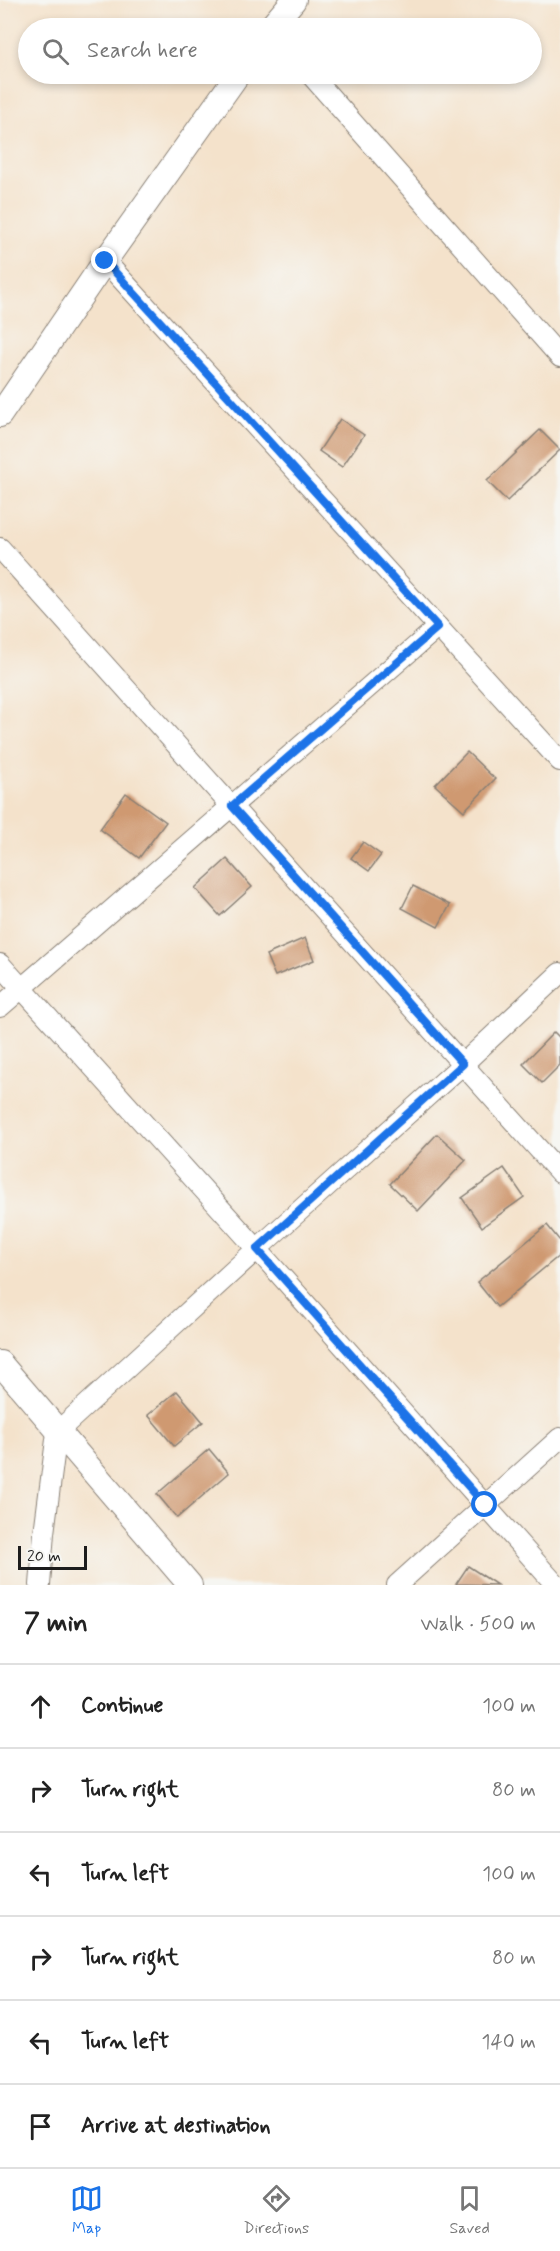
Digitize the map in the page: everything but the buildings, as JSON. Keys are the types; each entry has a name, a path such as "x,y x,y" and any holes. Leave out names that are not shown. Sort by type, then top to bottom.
{"street":[{"path":"279,18 294,0"},
{"path":"0,415 105,261 231,84"},
{"path":"319,84 560,357"},
{"path":"105,261 560,761"},
{"path":"0,548 560,1173"},
{"path":"0,1007 438,627"},
{"path":"0,964 556,1585"},
{"path":"40,1585 57,1432 463,1064 560,973"},
{"path":"0,1363 190,1585"},
{"path":"397,1585 560,1438"}],"route":[{"path":"105,261 438,627 232,806 463,1064 257,1249 485,1505"}]}
